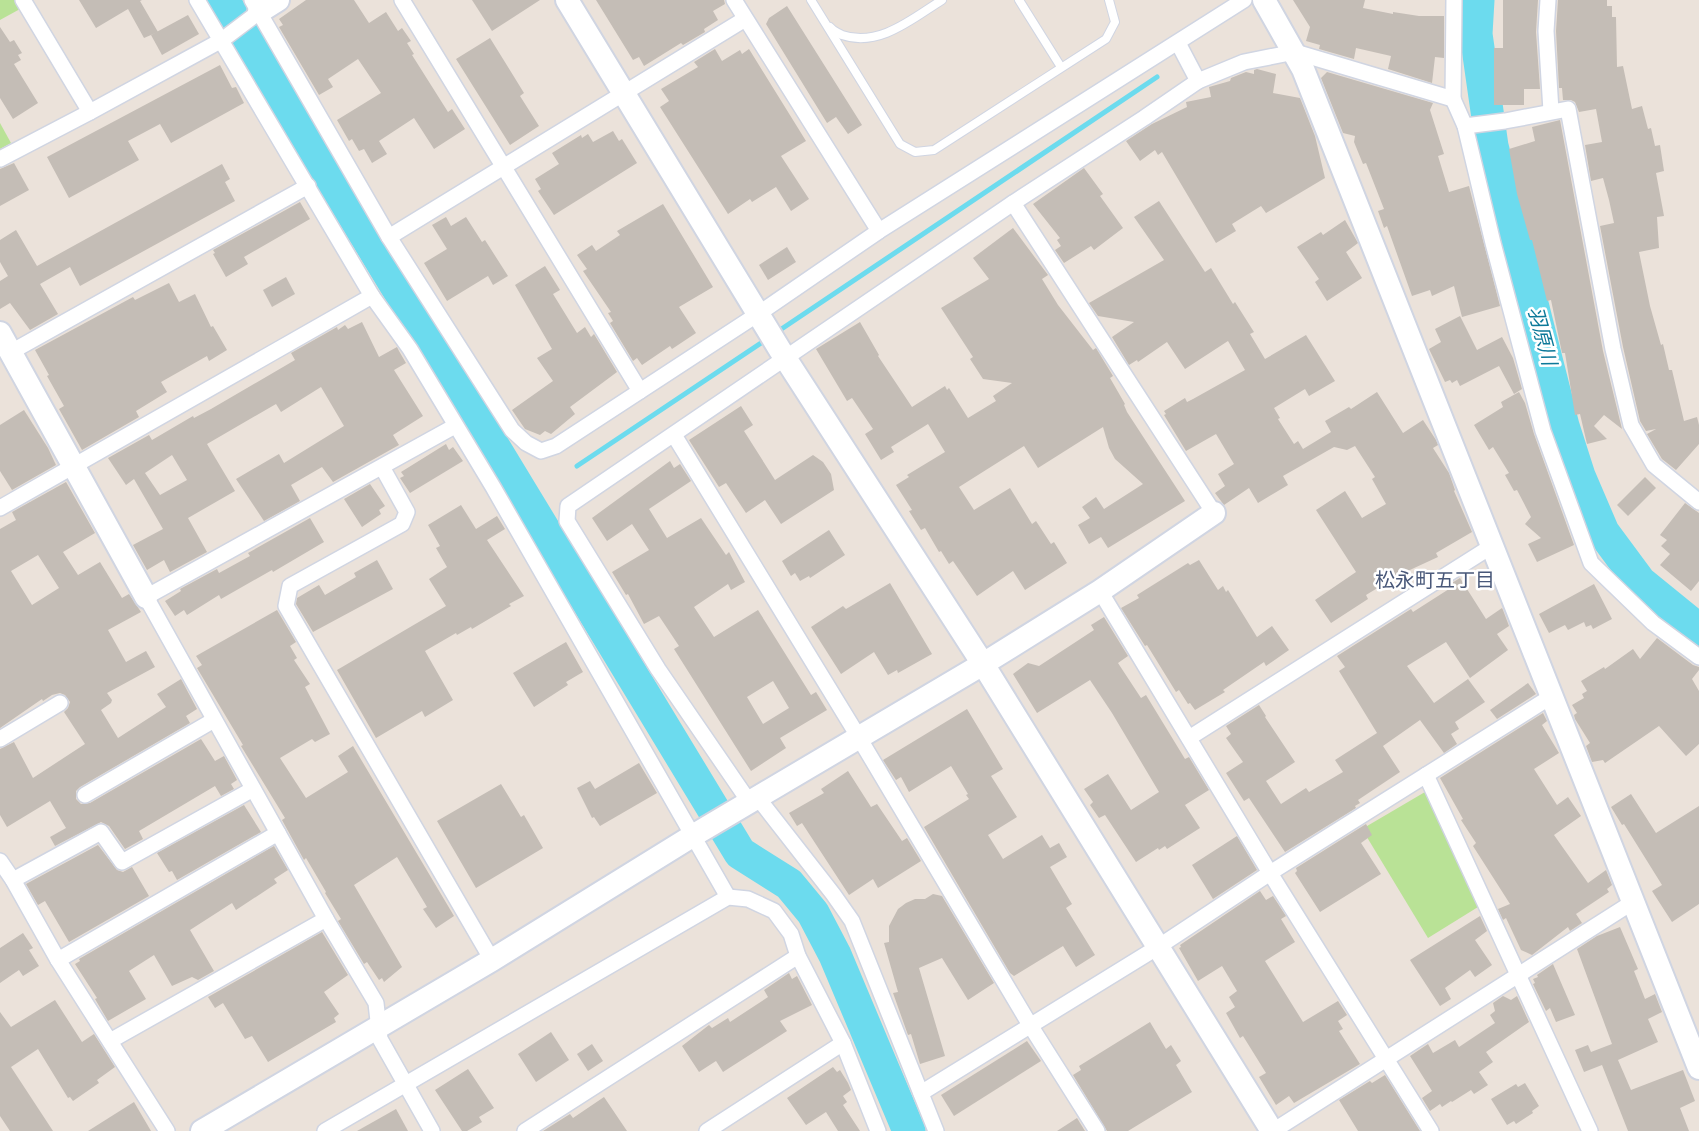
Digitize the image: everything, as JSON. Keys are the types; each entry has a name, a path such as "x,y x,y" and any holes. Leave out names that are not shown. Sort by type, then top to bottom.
{"street":[{"path":"23,0 90,112"},
{"path":"198,0 372,296 410,349 699,832 728,897"},
{"path":"402,0 639,391"},
{"path":"567,0 783,355 983,664 1272,1131 1633,902"},
{"path":"734,0 879,231"},
{"path":"0,159 222,40 263,4 389,237 512,430 526,443 541,451 556,446 639,391 762,320 879,231 1244,0"},
{"path":"1264,0 1303,69 1699,1068"},
{"path":"1454,0 1453,99 1465,126 1493,243 1543,431 1591,564 1653,622 1699,657"},
{"path":"1548,0 1546,31 1551,111"},
{"path":"389,237 745,19"},
{"path":"1178,43 1198,81"},
{"path":"936,1131 852,921 833,894 750,803 658,669 567,521 568,506 674,435 783,355 1198,81 1244,62 1295,52 1453,99"},
{"path":"1465,126 1568,109 1613,349 1631,425 1654,465 1699,502"},
{"path":"308,186 5,342 214,720 376,1003 380,1039 432,1131"},
{"path":"202,1131 492,960 858,736 983,664 1100,591 1214,513 1013,202"},
{"path":"0,508 372,296"},
{"path":"146,597 455,426"},
{"path":"674,435 858,736 1030,1025 1097,1131"},
{"path":"382,467 407,512 402,524 290,586 286,606 492,960"},
{"path":"1189,738 1492,546"},
{"path":"1100,591 1270,873 1431,1131"},
{"path":"921,1093 1552,696"},
{"path":"0,739 60,703"},
{"path":"85,795 214,720"},
{"path":"1426,775 1590,1131"},
{"path":"13,880 101,832 122,862 253,789"},
{"path":"58,960 278,833"},
{"path":"0,861 58,960 167,1131"},
{"path":"325,1131 728,897 748,899 774,911 790,934 798,956 843,1043 878,1131"},
{"path":"110,1041 326,919"},
{"path":"525,1131 798,956"},
{"path":"707,1131 843,1043"}],"lane":[{"path":"811,0 900,144 915,152 934,150 1106,39 1115,22 1109,0"},
{"path":"817,9 833,31 851,38 868,39 886,34 942,0"},
{"path":"1019,0 1061,67"}],"green space":[{"path":"0,0 14,0 20,9 0,20"},
{"path":"0,123 11,143 0,149"},
{"path":"1425,792 1478,907 1428,938 1362,829"}],"building":[{"path":"79,0 142,0 140,1 158,32 144,38 128,9 96,28"},
{"path":"306,0 354,0 369,23 386,12 398,31 402,28 411,41 407,43 414,54 412,55 448,112 452,109 465,129 434,149 414,118 379,141 387,154 372,163 364,149 359,151 352,139 349,141 337,120 381,93 358,59 328,79 333,87 319,95 279,27 283,25 279,19"},
{"path":"472,0 540,0 492,31"},
{"path":"596,0 724,0 725,4 713,11 718,20 704,29 705,32 683,45 681,43 644,66 639,57 633,60"},
{"path":"1293,0 1365,0 1363,8 1393,14 1393,12 1419,16 1444,16 1444,58 1435,57 1432,83 1388,69 1391,56 1356,48 1354,59 1319,49 1320,45 1306,41 1310,27"},
{"path":"1503,0 1538,0 1536,32 1540,89 1524,89 1524,105 1494,105 1494,48 1503,48"},
{"path":"1558,0 1607,0 1607,6 1612,6 1612,17 1616,17 1617,67 1623,66 1632,109 1642,106 1655,146 1660,145 1664,171 1656,173 1664,216 1657,217 1659,248 1639,252 1650,306 1669,370 1672,370 1684,421 1697,417 1699,425 1699,444 1676,470 1662,459 1647,434 1656,429 1646,431 1640,421 1600,226 1614,223 1603,178 1591,181 1585,145 1602,142 1596,109 1579,112 1575,102 1563,100 1562,88 1559,88 1556,31"},
{"path":"787,6 862,125 848,134 836,117 827,123 766,24 769,18"},
{"path":"188,15 199,34 162,55 151,35"},
{"path":"0,27 10,42 14,40 22,53 18,55 21,60 14,64 38,103 13,119 0,98"},
{"path":"490,38 524,93 520,96 539,126 510,145 456,59"},
{"path":"715,49 722,61 740,50 742,54 749,49 806,141 781,156 809,199 791,211 776,187 752,202 750,199 728,214 660,107 669,101 661,89 698,67 694,62"},
{"path":"220,65 232,88 236,87 244,103 171,143 160,124 128,141 139,160 69,198 47,157"},
{"path":"1254,70 1276,74 1273,93 1300,98 1315,136 1325,178 1266,213 1261,206 1232,224 1236,231 1216,243 1162,152 1158,155 1155,150 1140,161 1126,141 1152,124 1187,107 1186,102 1211,97 1209,87 1230,81 1231,78 1246,72 1254,74"},
{"path":"1327,72 1433,103 1430,110 1444,154 1438,156 1449,192 1469,186 1500,306 1462,317 1454,286 1432,296 1430,290 1412,296 1387,226 1384,228 1378,211 1384,209 1366,163 1363,164 1354,142 1355,136 1343,133 1321,78"},
{"path":"1560,120 1603,351 1622,429 1604,415 1594,426 1607,439 1587,444 1580,414 1575,415 1565,353 1562,353 1551,300 1547,301 1532,240 1530,240 1517,194 1509,149 1535,141 1532,127"},
{"path":"613,131 619,141 622,139 637,163 554,215 538,191 541,189 535,179 559,164 552,153 581,135 582,138 588,134 593,142"},
{"path":"14,163 29,190 0,206 0,169"},
{"path":"222,164 230,179 225,182 235,201 80,286 70,267 40,284 58,314 30,330 10,303 0,309 0,281 8,276 0,262 0,240 16,230 37,266"},
{"path":"1084,168 1103,194 1100,196 1123,228 1094,250 1091,246 1064,263 1055,250 1061,246 1057,240 1060,238 1033,204"},
{"path":"1159,201 1205,272 1211,268 1233,304 1235,302 1254,332 1250,334 1265,359 1306,335 1335,381 1309,396 1305,389 1274,408 1280,418 1278,419 1294,444 1298,441 1303,449 1331,432 1325,421 1349,407 1351,409 1377,392 1403,433 1423,420 1436,440 1438,445 1433,448 1449,473 1454,491 1472,532 1436,553 1438,557 1399,575 1366,595 1368,599 1331,623 1315,600 1356,572 1316,510 1345,491 1362,518 1386,504 1372,479 1375,477 1355,446 1347,450 1334,447 1283,476 1288,485 1258,503 1249,488 1224,505 1215,493 1225,486 1218,474 1234,464 1216,434 1186,451 1164,415 1166,414 1164,411 1185,398 1187,402 1193,399 1245,370 1228,341 1185,369 1167,342 1138,362 1137,360 1129,365 1112,337 1134,322 1098,316 1089,303 1164,260 1134,217"},
{"path":"300,202 310,219 244,257 248,264 226,277 213,250"},
{"path":"663,204 713,287 679,307 696,333 672,349 670,346 642,365 637,358 633,361 610,323 613,321 608,313 611,312 583,271 587,269 577,255 592,245 596,251 620,235 617,231"},
{"path":"446,217 451,226 466,217 482,242 485,240 508,276 493,285 488,276 447,301 424,263 447,249 432,225"},
{"path":"1345,220 1358,243 1346,252 1362,278 1327,301 1315,282 1319,279 1297,247 1321,232 1323,235"},
{"path":"1013,228 1048,275 1042,279 1058,305 1093,350 1096,348 1113,376 1110,378 1127,412 1185,501 1108,548 1101,537 1089,544 1078,525 1090,518 1082,507 1096,497 1104,509 1143,484 1115,459 1103,427 1038,468 1024,446 959,487 974,510 1010,488 1032,524 1036,521 1051,544 1054,542 1067,563 1025,590 1013,571 977,596 953,561 949,564 941,551 939,552 925,528 921,530 909,511 912,510 896,485 909,477 907,475 945,452 928,424 891,447 894,452 881,460 865,434 873,429 852,398 847,401 816,349 860,322 878,356 912,407 945,386 947,390 949,388 968,418 996,401 993,396 1012,383 983,379 970,359 973,357 941,308 989,279 973,258"},
{"path":"787,247 796,262 768,280 759,265"},
{"path":"545,266 560,290 553,294 577,333 585,327 591,337 594,334 617,372 570,407 575,414 551,434 545,431 540,435 525,429 512,410 553,381 537,358 552,349 515,285"},
{"path":"286,277 295,294 272,307 263,290"},
{"path":"169,283 179,302 195,294 211,327 213,326 227,350 209,361 207,356 161,382 167,392 136,411 139,417 82,450 59,409 64,406 35,350 133,297 135,300"},
{"path":"1460,316 1477,350 1502,337 1513,358 1522,389 1514,394 1499,366 1460,386 1457,380 1452,383 1450,380 1445,382 1429,349 1441,342 1435,329"},
{"path":"362,322 379,357 397,347 406,363 394,370 423,416 393,435 399,445 333,482 322,467 291,485 300,501 264,521 236,479 279,454 284,463 344,426 321,387 281,412 276,404 207,444 235,491 188,518 207,552 170,572 164,560 147,570 133,545 163,529 134,479 126,485 108,458 149,435 152,440 193,416 194,418 211,409 295,360 291,353 337,327 338,330 345,325 348,329","holes":["172,455 187,480 160,495 145,473"]},
{"path":"1519,392 1525,403 1574,545 1537,562 1528,544 1541,538 1525,524 1531,517 1517,490 1514,491 1505,475 1509,473 1493,447 1489,450 1474,425 1503,407 1501,402"},
{"path":"741,406 753,425 744,431 775,480 813,455 823,462 831,474 834,490 781,524 765,500 746,513 726,483 719,487 689,440"},
{"path":"24,410 56,465 12,490 0,471 0,425"},
{"path":"446,444 449,450 453,447 463,461 410,493 400,478 404,476 401,472"},
{"path":"670,461 674,468 680,464 691,481 649,509 667,538 701,518 726,555 729,552 745,582 731,590 728,584 694,607 714,637 758,610 811,695 816,692 827,710 780,738 786,748 751,771 674,649 679,646 659,616 644,624 628,594 626,595 612,572 649,550 632,524 607,541 592,518","holes":["773,681 789,708 763,724 747,697"]},
{"path":"1645,477 1656,488 1628,516 1617,505"},
{"path":"66,482 95,533 63,552 78,575 100,562 122,598 129,594 141,612 108,630 126,662 146,651 155,667 107,693 112,700 111,703 101,710 118,738 166,707 157,694 181,679 197,709 186,716 190,723 80,787 76,791 76,799 81,804 90,803 201,739 215,761 224,756 237,780 231,784 234,789 221,796 215,786 139,831 143,839 125,849 109,826 101,822 55,846 50,837 66,828 50,801 7,827 0,815 0,749 14,742 33,778 85,744 64,712 70,702 65,695 60,693 43,701 42,699 0,728 0,529 16,520 12,512","holes":["38,555 59,588 32,605 11,571"]},
{"path":"370,484 385,506 379,510 381,514 362,527 344,499"},
{"path":"1685,503 1699,513 1699,581 1691,591 1660,565 1670,554 1661,546 1667,540 1660,535"},
{"path":"461,505 476,529 497,516 505,529 487,540 524,596 472,629 471,627 457,635 456,633 425,651 453,700 425,717 422,711 376,738 337,670 446,606 429,579 447,567 436,548 440,546 428,525"},
{"path":"310,518 324,542 273,572 272,570 221,599 219,595 187,615 184,610 175,616 165,601 181,591 180,589 217,569 219,573 250,556 248,553"},
{"path":"829,530 845,555 810,578 809,576 800,581 795,573 791,576 782,561"},
{"path":"377,560 393,589 313,632 296,604 297,598 319,585 325,595 356,577 354,573"},
{"path":"1199,560 1218,590 1223,586 1226,592 1228,590 1257,637 1272,626 1289,650 1266,666 1264,662 1223,690 1225,692 1195,710 1179,690 1176,692 1121,608 1139,598 1137,595 1188,563 1190,565"},
{"path":"1460,578 1486,619 1502,608 1509,626 1497,634 1508,650 1470,678 1446,642 1407,666 1434,703 1468,679 1485,702 1455,722 1459,729 1451,734 1457,744 1444,753 1420,720 1383,746 1400,772 1358,800 1360,803 1355,806 1356,808 1285,852 1249,798 1244,801 1226,773 1243,762 1226,738 1231,734 1226,726 1259,705 1295,762 1266,781 1281,804 1306,788 1309,792 1343,772 1335,760 1377,733 1339,671 1345,667 1337,656 1411,609 1413,612 1449,589 1447,586"},
{"path":"890,583 932,654 898,673 897,670 888,675 874,652 841,674 811,627 843,606 846,609"},
{"path":"1594,584 1612,619 1593,629 1591,625 1586,627 1584,622 1568,630 1565,625 1549,633 1539,614"},
{"path":"277,610 296,642 290,646 297,658 294,660 310,684 305,687 330,734 315,742 312,739 280,758 306,798 348,772 338,756 353,746 454,916 436,928 423,909 427,907 397,857 354,885 402,967 384,982 382,978 379,980 367,962 364,964 338,921 341,919 282,820 285,818 197,668 202,665 196,656"},
{"path":"1104,617 1128,656 1118,663 1141,698 1146,695 1185,759 1189,757 1209,790 1185,805 1200,828 1167,849 1165,846 1159,850 1158,848 1136,862 1105,815 1099,818 1090,805 1093,802 1084,789 1108,774 1131,810 1159,792 1112,713 1090,680 1037,713 1013,674 1028,663 1039,666 1094,630 1091,625"},
{"path":"1657,638 1699,667 1692,679 1699,691 1699,744 1686,756 1659,726 1605,763 1603,760 1592,762 1586,746 1590,743 1575,719 1574,715 1577,713 1572,705 1584,698 1582,694 1587,691 1581,681 1604,667 1605,669 1633,649 1640,659"},
{"path":"566,642 583,672 566,682 568,685 534,707 513,673"},
{"path":"1528,683 1536,694 1497,719 1490,710"},
{"path":"967,709 1003,769 991,776 1017,817 988,835 1003,859 1042,835 1050,848 1059,843 1067,857 1050,867 1072,904 1066,908 1095,955 1076,967 1063,946 1014,976 1010,973 924,827 969,799 966,795 968,794 951,766 909,792 901,777 896,780 883,760"},
{"path":"1543,713 1547,721 1542,725 1559,753 1534,769 1557,805 1568,797 1581,816 1554,835 1588,883 1606,870 1612,885 1607,889 1609,892 1576,914 1582,923 1570,931 1568,927 1532,955 1521,950 1506,918 1503,920 1498,909 1510,904 1473,846 1476,843 1461,820 1463,819 1440,778"},
{"path":"639,763 657,793 600,826 594,817 592,818 577,788 590,781 595,789"},
{"path":"848,771 871,807 877,804 902,841 907,838 921,861 878,888 873,879 849,895 802,823 797,826 789,813 824,793 821,789"},
{"path":"501,784 521,817 524,815 543,848 476,888 437,821"},
{"path":"1631,794 1656,833 1699,806 1699,904 1672,922 1652,891 1662,885 1611,807"},
{"path":"244,805 261,832 177,880 172,871 169,872 157,853"},
{"path":"1366,824 1372,835 1361,843 1381,874 1320,912 1295,873 1296,868"},
{"path":"1237,836 1257,870 1213,899 1192,865"},
{"path":"98,845 117,870 123,872 132,867 149,896 69,942 45,901 38,905 26,884"},
{"path":"274,846 288,870 274,879 277,883 236,910 232,903 190,930 214,971 198,980 192,977 172,986 154,955 129,971 146,999 108,1021 95,999 97,998 75,964 80,961 79,959"},
{"path":"1260,891 1266,900 1273,896 1286,916 1281,919 1295,942 1265,961 1303,1022 1338,1001 1347,1015 1338,1021 1343,1029 1339,1031 1360,1064 1294,1103 1289,1096 1276,1105 1259,1077 1266,1073 1243,1036 1240,1038 1226,1013 1235,1007 1229,997 1237,991 1222,966 1198,981 1179,948 1180,945"},
{"path":"933,894 942,896 994,983 968,1000 942,958 919,968 945,1056 920,1064 911,1034 908,1035 893,993 898,992 884,943 889,942 889,926 898,909 915,899 925,899"},
{"path":"1480,916 1487,931 1475,940 1492,965 1475,977 1470,970 1445,988 1451,999 1440,1006 1410,960"},
{"path":"1620,927 1638,969 1634,971 1645,999 1655,994 1662,1012 1648,1019 1658,1042 1618,1060 1631,1090 1683,1070 1695,1101 1680,1108 1689,1131 1628,1131 1602,1065 1584,1072 1575,1050 1588,1045 1591,1052 1612,1044 1577,949 1597,936"},
{"path":"322,932 348,975 324,992 339,1014 334,1018 336,1022 268,1062 252,1036 245,1039 223,1003 215,1008 208,997"},
{"path":"23,933 33,948 29,950 39,966 23,976 19,970 0,983 0,948"},
{"path":"1553,964 1575,1015 1556,1022 1550,1008 1546,1011 1533,984 1535,983 1533,979 1538,977 1537,975"},
{"path":"789,973 792,979 797,976 812,1005 780,1021 787,1031 723,1072 716,1061 699,1072 682,1046 709,1025 712,1028 728,1018 730,1022 768,997 764,990"},
{"path":"1503,996 1511,1000 1517,996 1529,1022 1486,1052 1493,1062 1479,1072 1488,1085 1474,1094 1471,1090 1452,1102 1442,1107 1440,1104 1430,1111 1422,1098 1432,1091 1410,1056 1428,1044 1433,1053 1455,1040 1459,1047 1495,1023 1490,1015 1495,1011 1493,1003"},
{"path":"55,1000 82,1042 94,1034 115,1067 97,1080 99,1083 73,1101 70,1097 68,1098 38,1049 11,1067 53,1131 10,1131 0,1116 0,1012 11,1027"},
{"path":"1150,1022 1166,1049 1171,1045 1181,1061 1176,1065 1192,1092 1128,1131 1107,1131 1073,1075 1081,1070 1079,1066"},
{"path":"551,1032 569,1060 536,1082 518,1054"},
{"path":"1027,1041 1041,1061 954,1116 941,1095"},
{"path":"592,1044 603,1061 588,1071 577,1054"},
{"path":"833,1067 837,1072 840,1070 851,1090 843,1096 847,1102 843,1105 860,1131 838,1131 826,1112 806,1125 787,1098"},
{"path":"468,1069 494,1108 479,1117 482,1122 467,1131 462,1131 435,1090"},
{"path":"1385,1075 1420,1131 1358,1131 1339,1100 1370,1081 1372,1083"},
{"path":"1525,1083 1539,1106 1532,1111 1533,1113 1516,1124 1514,1121 1507,1125 1491,1099 1516,1084 1518,1087"},
{"path":"604,1097 627,1131 543,1131 570,1114 573,1118"},
{"path":"134,1102 151,1131 88,1131"},
{"path":"396,1109 408,1131 357,1131"},
{"path":"1077,1118 1085,1131 1057,1131"}],"waterway":[{"path":"223,0 740,853 789,884 813,913 835,955 909,1131"},
{"name":"羽原川","path":"1478,0 1476,34 1492,146 1563,426 1579,476 1603,532 1640,582 1699,630"},
{"path":"777,332 1157,77"},
{"path":"577,466 767,339"}],"district":[{"name":"松永町五丁目","path":"1435,580"}]}
